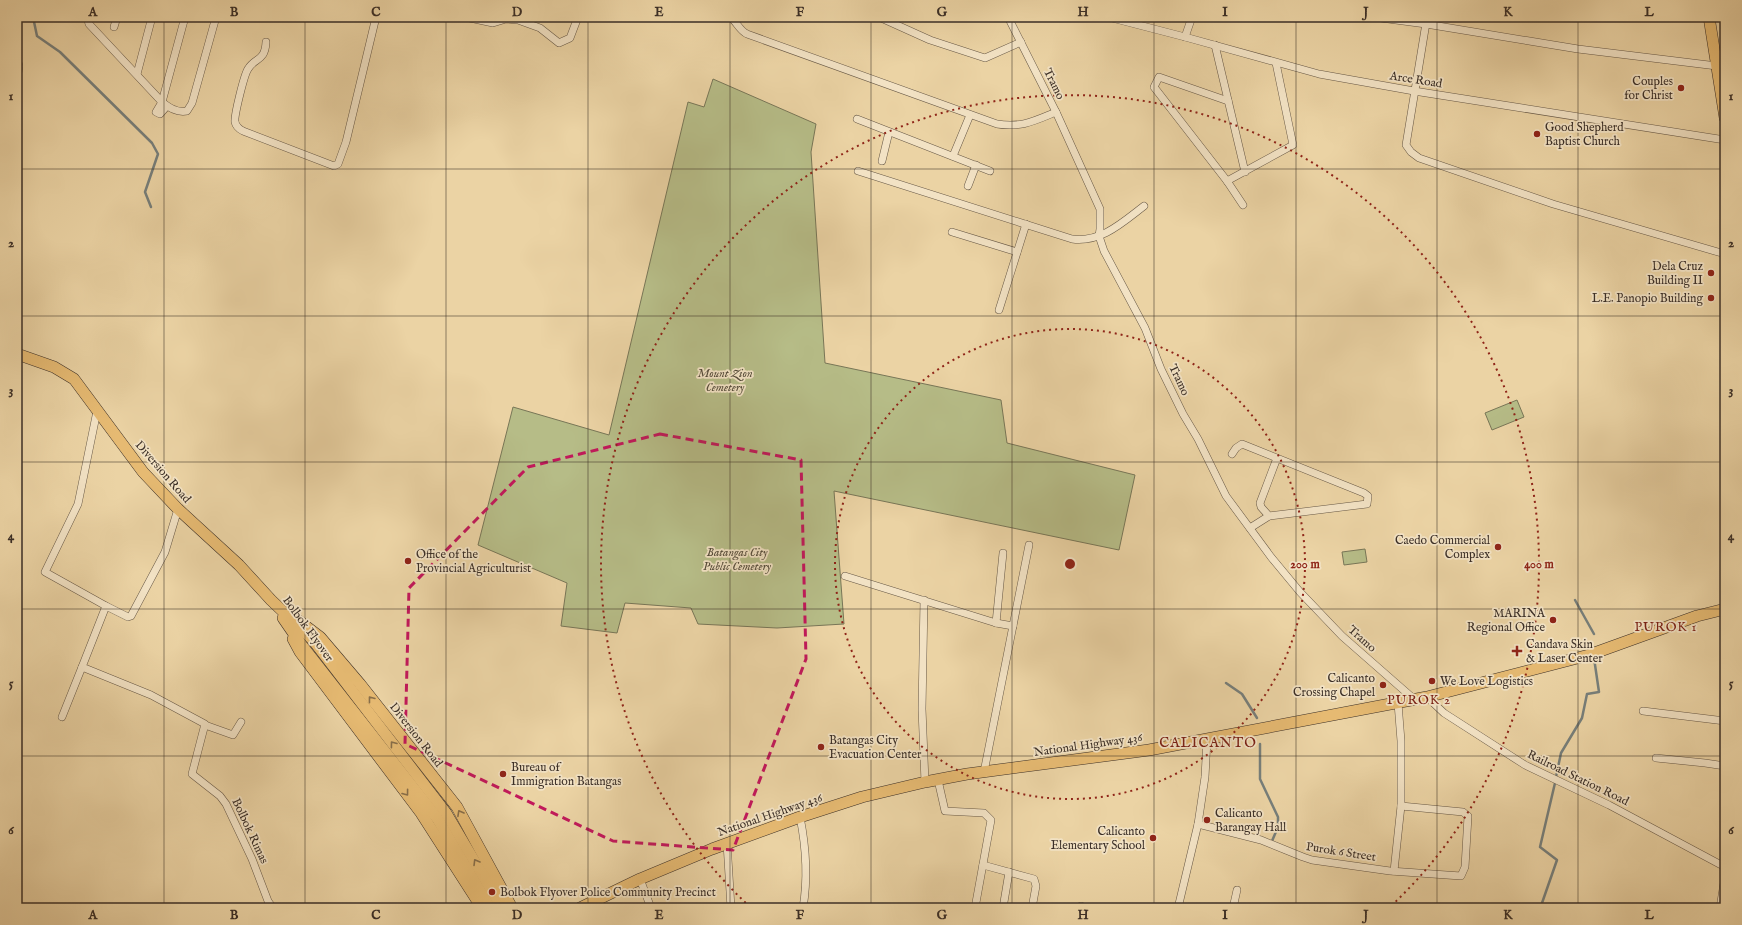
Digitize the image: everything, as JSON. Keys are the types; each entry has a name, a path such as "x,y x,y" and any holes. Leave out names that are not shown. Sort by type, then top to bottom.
{"main road":[{"path":"1709,17 1725,118"},
{"name":"Diversion Road","path":"17,354 47,364 70,375 79,384 143,472 178,509 242,568 271,600 320,637 360,684 457,807 512,908"},
{"name":"Diversion Road","path":"271,600 300,652 421,813 482,908"},
{"name":"Bolbok Flyover","path":"271,600 313,640 446,813 502,908"},
{"name":"Bolbok Flyover","path":"271,600 303,647 437,818 490,908"},
{"name":"National Highway 436","path":"580,908 640,879 727,843 862,797 925,782 984,772 1097,758 1207,740 1415,700 1589,655 1697,616 1725,609"}],"street":[{"path":"87,17 89,24 164,104 181,112 187,111 190,107 216,17"},
{"path":"114,27 117,17"},
{"path":"137,74 152,17"},
{"path":"164,104 185,17"},
{"path":"266,42 266,48 261,58 251,66 246,74 235,119 238,127 243,131 334,166 338,164 346,142 376,17"},
{"path":"465,17 493,23 506,19 518,20 540,28 559,43 570,38 578,17"},
{"path":"730,17 738,28 747,34 997,124 1018,126 1056,112"},
{"path":"879,17 930,40 985,58 1021,42"},
{"name":"Tramo","path":"1008,17 1056,112 1100,209 1100,229 1098,236 1108,259 1145,328 1163,374 1183,414 1198,439 1226,496 1288,578 1342,636 1415,700"},
{"name":"Arce Road","path":"1108,17 1130,20 1276,63 1319,74 1414,91 1725,140"},
{"path":"1185,36 1192,17"},
{"path":"1373,17 1427,20 1578,49 1717,66"},
{"path":"1427,20 1406,145 1410,152 1419,158 1553,204 1725,254"},
{"path":"1215,45 1245,172"},
{"path":"17,58 19,66 17,80"},
{"path":"1227,181 1293,145 1276,63"},
{"path":"1228,101 1159,77 1154,87 1227,181 1243,205"},
{"path":"953,156 970,115"},
{"path":"857,119 990,171"},
{"path":"882,161 889,132"},
{"path":"968,186 976,165"},
{"path":"858,171 1072,239 1086,239 1098,236 1114,229 1144,206"},
{"path":"999,310 1026,224"},
{"path":"952,232 1017,252"},
{"path":"97,410 78,504 45,572 106,606 128,617 131,616 165,552 178,509"},
{"path":"1232,454 1236,448 1242,444 1368,496 1368,502 1364,506 1269,516 1250,528"},
{"path":"1269,516 1260,503 1277,458"},
{"path":"984,772 1029,545"},
{"path":"996,623 1004,553"},
{"path":"845,576 996,623 1014,626"},
{"path":"924,600 922,709 925,782"},
{"path":"62,717 106,606"},
{"path":"82,667 151,695 204,722 205,725 234,735 241,722"},
{"name":"Railroad Station Road","path":"1427,697 1444,713 1525,765 1609,805 1725,867"},
{"path":"1394,871 1401,806 1401,741 1398,703"},
{"path":"1642,711 1725,721"},
{"name":"Bolbok Rimas","path":"205,725 192,774 220,796 226,804 252,859 268,901 274,908"},
{"path":"1178,908 1198,824 1205,777 1207,740"},
{"path":"1656,758 1725,766"},
{"path":"938,780 945,811 984,813 991,820 975,908"},
{"name":"Purok 6 Street","path":"1198,824 1261,840 1302,858 1394,871 1461,876 1465,867 1468,816 1463,812 1401,806"},
{"path":"800,817 805,844 805,896 803,908"},
{"path":"727,843 731,908"},
{"path":"984,865 1034,879 1036,886 1032,908"},
{"path":"1003,908 1009,872"},
{"path":"1720,908 1725,876"},
{"path":"640,879 651,908"},
{"path":"1233,908 1237,890"}],"highlighted area":[{"path":"660,434 801,460 806,659 733,850 613,841 405,744 409,588 528,467"}],"green space":[{"path":"713,79 816,124 811,152 825,363 1001,400 1007,443 1135,475 1119,550 834,491 844,624 777,628 698,624 691,608 625,603 617,633 561,626 567,583 478,545 513,407 609,435 688,102 704,107"},
{"path":"1517,400 1524,417 1492,430 1485,413"},
{"path":"1365,549 1367,562 1344,565 1342,552"}],"waterway":[{"path":"33,17 37,36 60,52 152,143 158,154 145,192 151,207"},
{"path":"1575,600 1594,634"},
{"path":"1556,777 1561,753 1582,718 1587,694 1599,692 1594,658"},
{"path":"1226,683 1242,694 1257,718"},
{"path":"1260,744 1260,779 1278,817 1278,827 1272,841"},
{"path":"1541,908 1557,860 1540,847 1555,783"}],"place":[{"name":"Couples for Christ","path":"1681,88"},
{"name":"Good Shepherd Baptist Church","path":"1537,134"},
{"name":"Dela Cruz Building II","path":"1711,273"},
{"name":"L.E. Panopio Building","path":"1711,298"},
{"name":"Caedo Commercial Complex","path":"1498,547"},
{"name":"Office of the Provincial Agriculturist","path":"408,561"},
{"name":"MARINA Regional Office","path":"1553,620"},
{"name":"Candava Skin & Laser Center","path":"1517,651"},
{"name":"We Love Logistics","path":"1432,681"},
{"name":"Calicanto Crossing Chapel","path":"1383,685"},
{"name":"Batangas City Evacuation Center","path":"821,747"},
{"name":"Bureau of Immigration Batangas","path":"503,774"},
{"name":"Calicanto Barangay Hall","path":"1207,820"},
{"name":"Calicanto Elementary School","path":"1153,838"},
{"name":"Bolbok Flyover Police Community Precinct","path":"492,892"}],"district":[{"name":"PUROK 1","path":"1666,627"},
{"name":"PUROK 2","path":"1419,700"},
{"name":"CALICANTO","path":"1208,743"}],"park label":[{"name":"Mount Zion Cemetery","path":"725,380"},
{"name":"Batangas City Public Cemetery","path":"737,559"}]}
